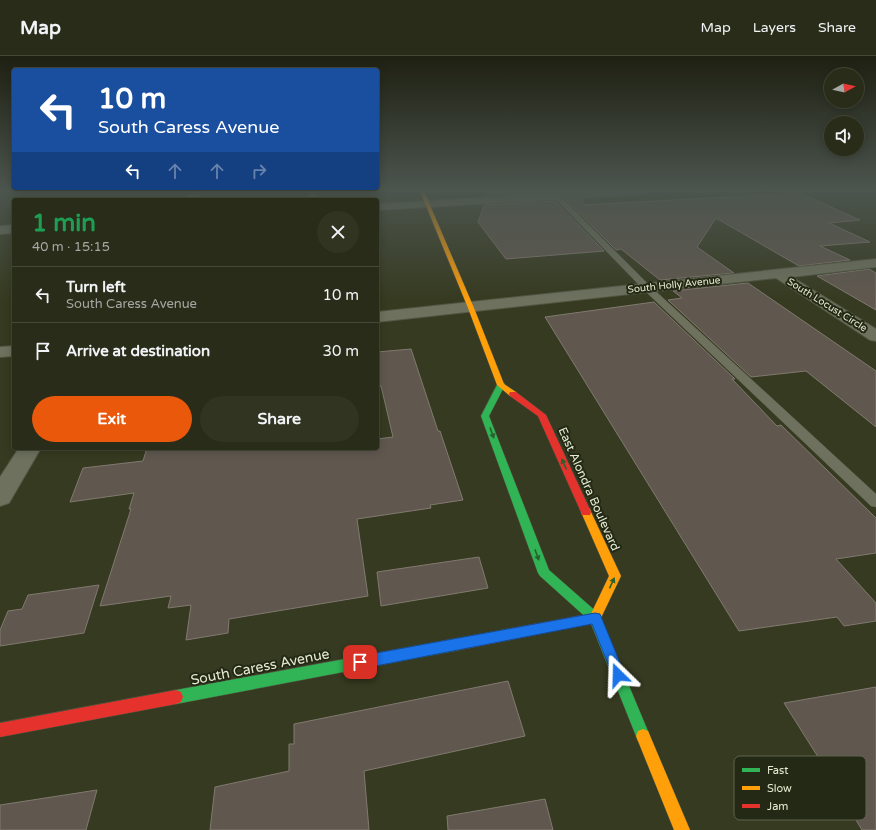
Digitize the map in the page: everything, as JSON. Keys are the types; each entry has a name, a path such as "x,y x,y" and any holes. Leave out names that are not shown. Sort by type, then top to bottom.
{"main road":[{"path":"437,227 471,308 501,385 485,416 544,573 595,618 682,830"},
{"name":"East Alondra Boulevard","path":"501,385 542,415 615,576 595,618"},
{"name":"South Caress Avenue","path":"0,730 595,618"}],"street":[{"path":"0,230 12,229"},
{"name":"South Holly Avenue","path":"379,317 876,263"},
{"name":"South Locust Circle","path":"777,273 876,336"},
{"path":"0,352 12,351"},
{"path":"0,497 29,450"}],"lane":[{"path":"587,227 648,288 876,502"}],"building":[{"path":"482,227 581,227 604,251 506,259"},
{"path":"593,227 710,227 697,247 734,273 660,280 621,249 616,250"},
{"path":"732,227 838,227 870,242 820,246 850,260 799,266"},
{"path":"869,269 876,273 876,310 817,276"},
{"path":"748,283 876,371 876,427 806,371 751,377 668,300 682,298 673,291"},
{"path":"654,302 735,379 732,379 777,426 781,425 876,518 876,553 836,559 876,603 876,621 844,626 837,617 739,631 545,317"},
{"path":"411,349 463,500 430,505 431,508 357,519 368,596 229,619 228,633 186,640 191,605 168,608 171,596 100,606 131,509 129,509 134,493 70,502 83,468 143,461 146,450 379,450 379,439 393,437 381,386 379,386 379,352"},
{"path":"479,557 488,588 381,606 377,572"},
{"path":"99,585 84,633 0,646 0,630 8,611 22,609 28,595"},
{"path":"508,681 525,736 364,771 369,830 210,830 215,787 289,771 289,744 294,744 294,724"},
{"path":"876,687 876,830 862,830 856,820 866,820 866,756 817,756 784,703"},
{"path":"97,790 86,830 0,830 0,805"},
{"path":"545,799 553,830 448,830 447,816"}],"traffic: fast":[{"path":"501,385 485,416 544,573 595,618 643,736"},
{"path":"176,697 459,644"}],"traffic: slow":[{"path":"437,227 501,385 513,394"},
{"path":"586,512 615,576 595,618"},
{"path":"643,736 682,830"}],"traffic: jam":[{"path":"513,394 542,415 586,512"},
{"path":"459,644 595,618"},
{"path":"0,730 176,697"}],"route":[{"path":"360,662 595,618 618,675"}]}
